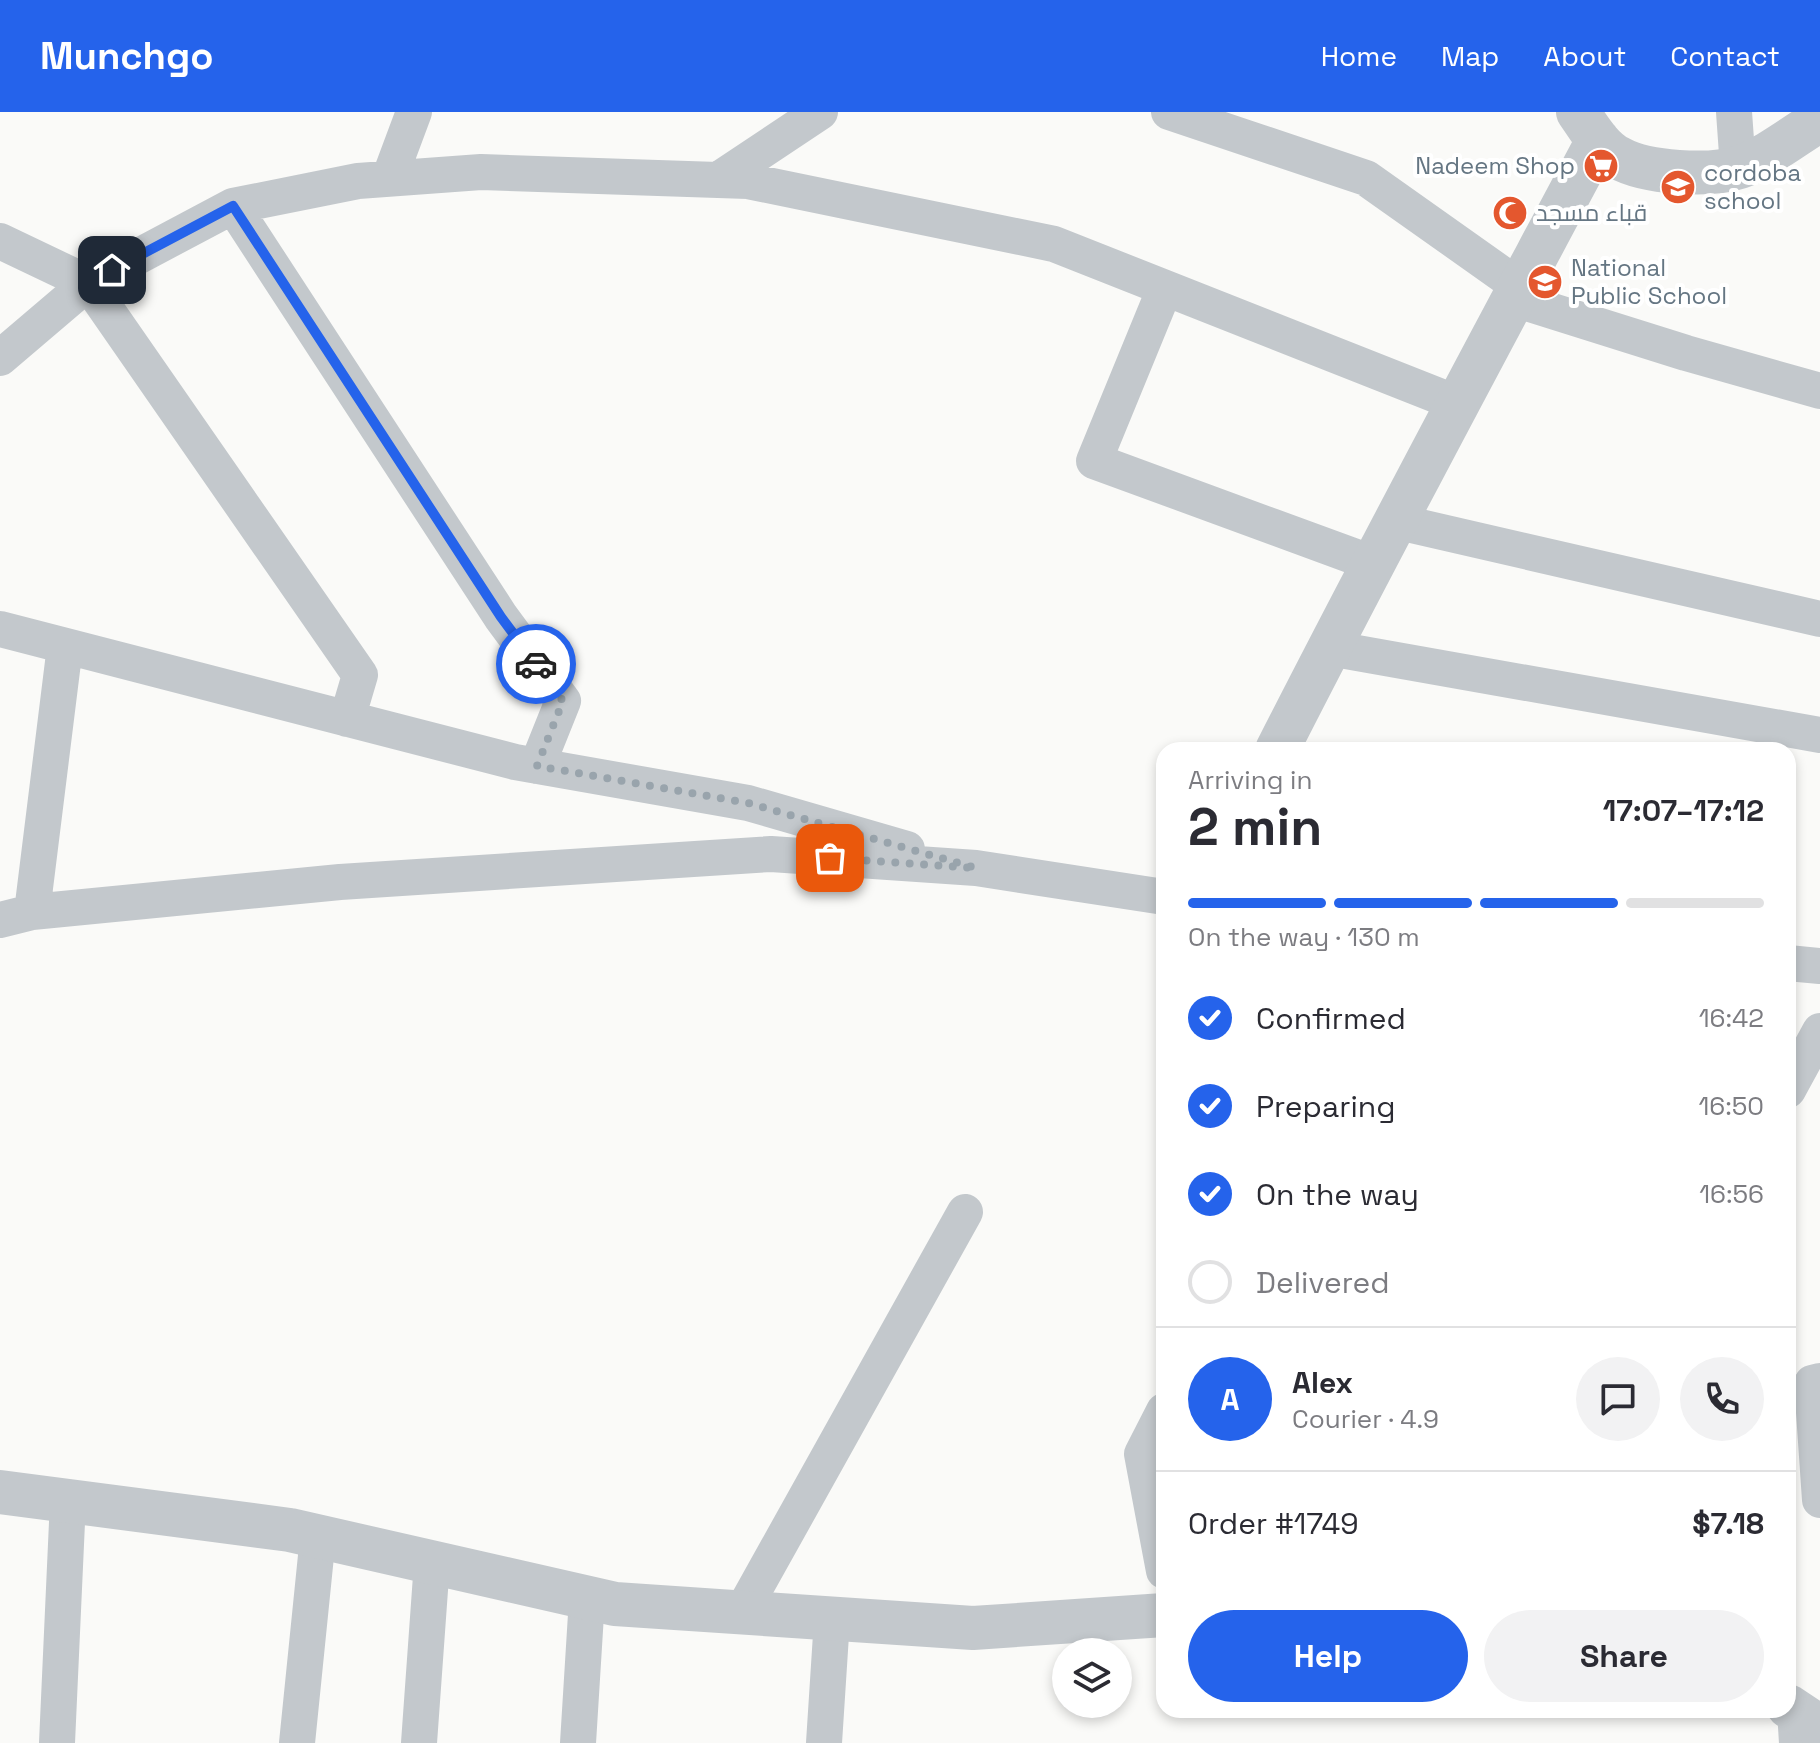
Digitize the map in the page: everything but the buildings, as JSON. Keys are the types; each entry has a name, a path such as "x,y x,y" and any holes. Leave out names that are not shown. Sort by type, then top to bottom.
{"street":[{"path":"389,179 414,112"},
{"path":"718,180 820,112"},
{"path":"1169,112 1366,178 1517,293 1686,353 1820,391"},
{"path":"1734,112 1738,168"},
{"path":"1281,742 1394,521 1517,293 1588,126 1616,157 1640,167 1709,172 1738,168 1754,161 1820,120"},
{"path":"0,358 88,283 233,206 358,181 481,172 748,181 1054,244 1459,404"},
{"path":"233,206 501,617 563,701 537,766"},
{"path":"0,241 88,283 360,675 347,719"},
{"path":"1165,288 1094,461 1372,563"},
{"path":"1394,521 1820,619"},
{"path":"0,629 537,766 748,803 976,868"},
{"path":"65,646 16,916 340,882 771,854 976,868 1156,896"},
{"path":"1329,648 1820,735"},
{"path":"1796,964 1820,966"},
{"path":"1796,1075 1820,1031"},
{"path":"742,1612 965,1212"},
{"path":"1820,1381 1812,1383 1820,1500"},
{"path":"1156,1427 1142,1454 1156,1528"},
{"path":"0,1492 290,1530 615,1604 973,1628 1156,1616"},
{"path":"57,1743 68,1500"},
{"path":"297,1743 318,1536"},
{"path":"419,1743 432,1562"},
{"path":"578,1743 587,1598"},
{"path":"824,1743 832,1619"}],"way so far":[{"path":"536,664 563,701 537,766 748,803 976,868 830,858"}],"place":[{"name":"Nadeem Shop","path":"1601,166"},
{"name":"cordoba school","path":"1678,187"},
{"name":"قباء مسجد","path":"1510,213"},
{"name":"National Public School","path":"1545,282"}],"route":[{"path":"112,270 233,206 501,617 536,664"}]}
